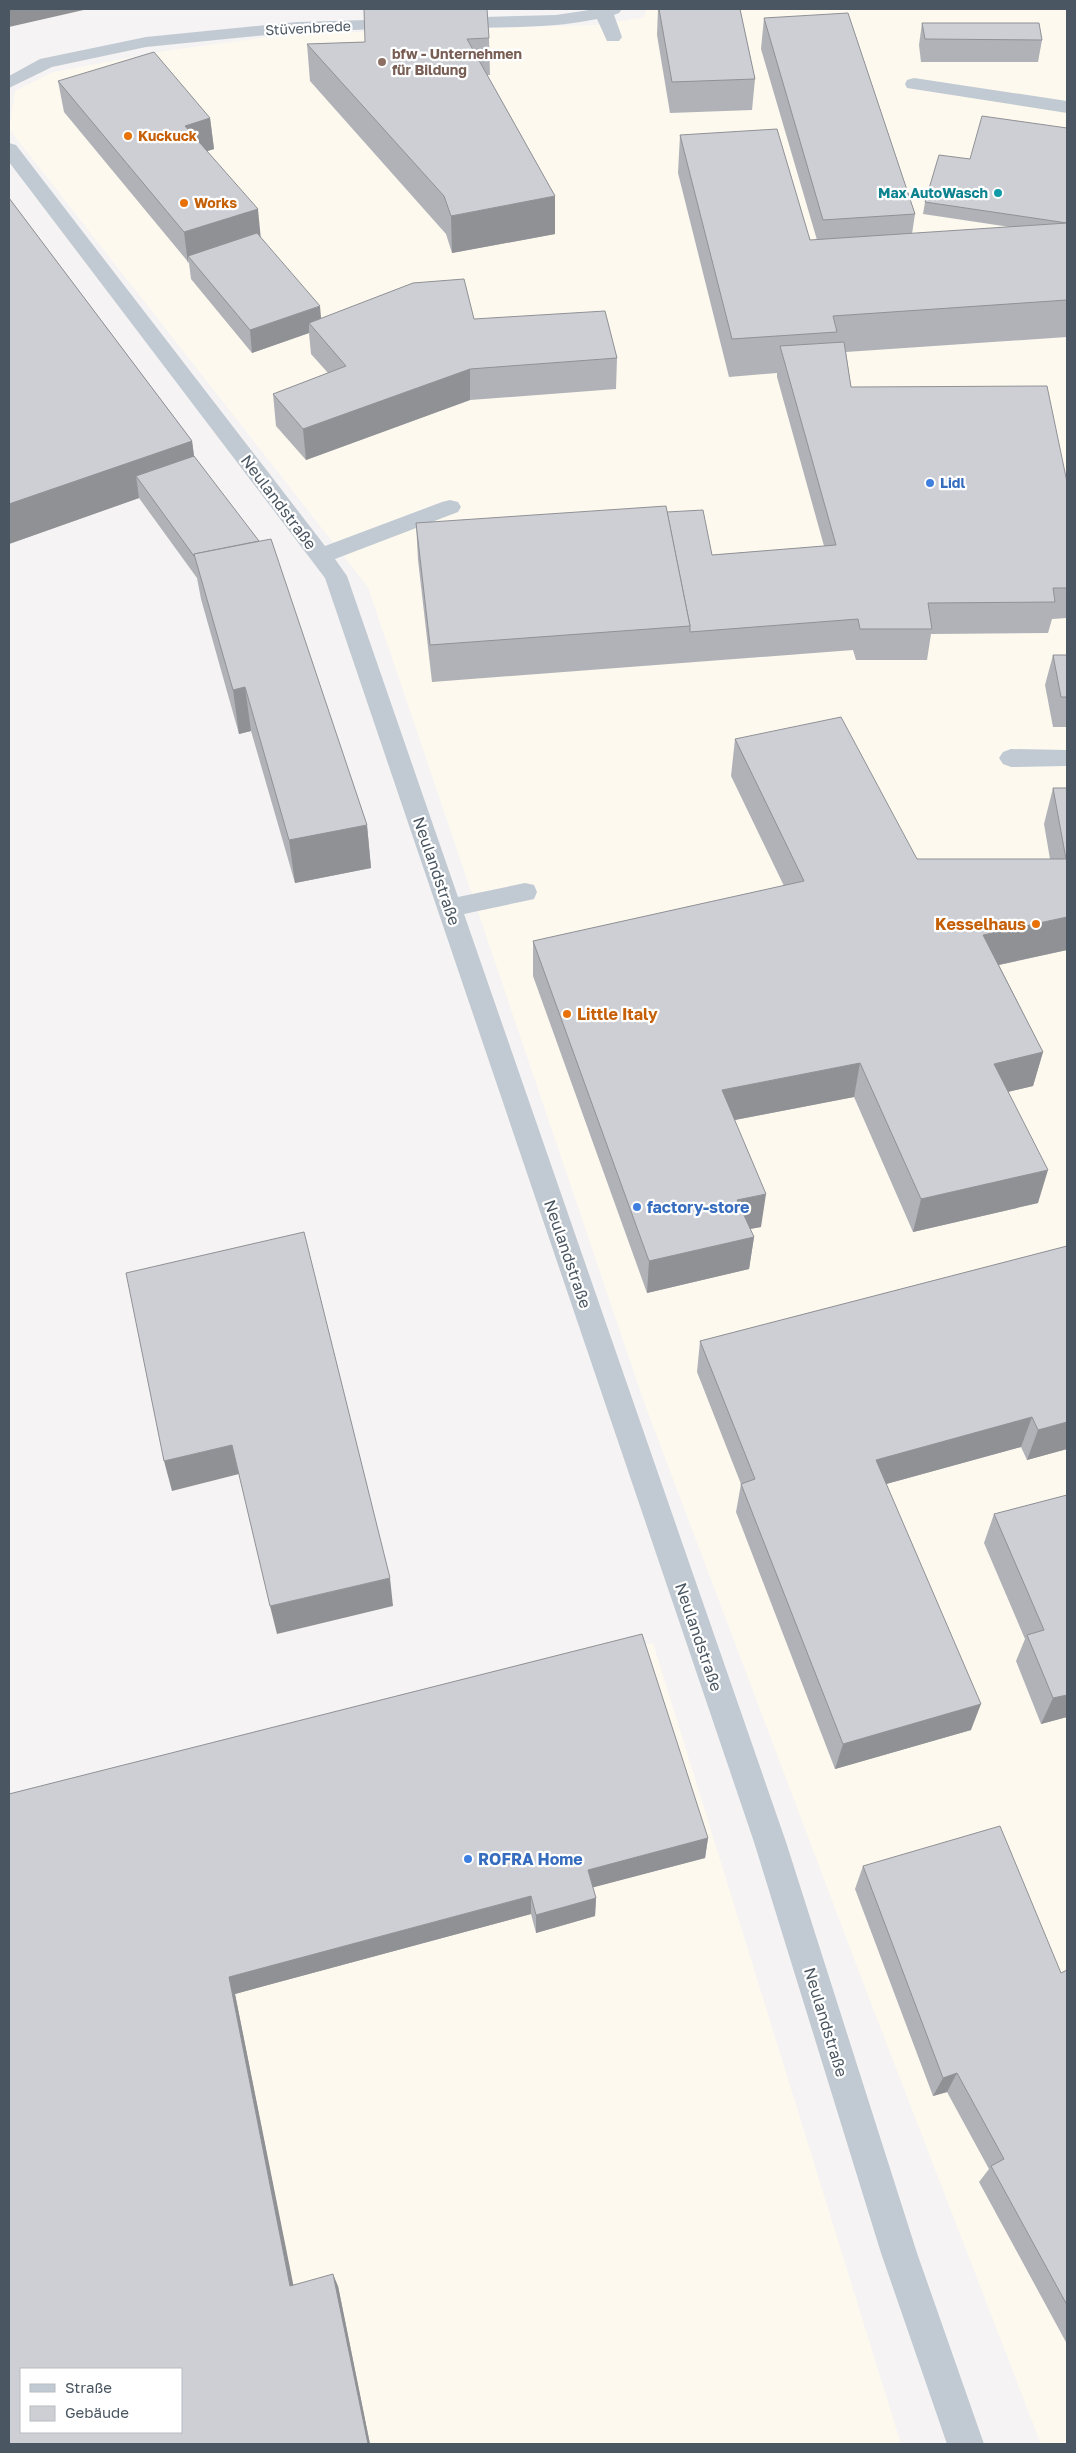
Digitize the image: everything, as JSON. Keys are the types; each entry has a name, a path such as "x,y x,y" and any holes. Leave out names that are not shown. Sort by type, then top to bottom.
{"street":[{"name":"Stüvenbrede","path":"9,83 46,63 146,42 297,27 557,19 608,11"},
{"path":"608,11 613,37"},
{"path":"914,84 1067,107"},
{"name":"Neulandstraße","path":"9,149 336,576 770,1842 899,2253 966,2444"},
{"path":"320,556 450,507"},
{"path":"1011,758 1067,758"},
{"path":"449,908 525,892"}],"shaded area":[{"path":"646,9 1067,9 1067,2444 1041,2444 864,1985 644,1402 368,587 9,129 15,91 53,72 171,50 291,34 596,25 644,17"},
{"path":"653,1643 901,2444 9,2444 9,1802"}],"building":[{"path":"364,9 487,9 489,38 467,39 555,196 451,216 444,196 307,44 365,42"},
{"path":"659,9 740,9 755,79 672,82"},
{"path":"848,13 915,214 823,220 764,18"},
{"path":"922,23 1039,23 1042,40 925,39"},
{"path":"154,52 210,118 185,126 258,209 184,232 58,81"},
{"name":"Max AutoWasch","path":"982,116 1067,128 1067,223 925,202 939,155 970,159"},
{"path":"777,129 810,240 1067,223 1067,300 833,316 837,332 732,339 680,135"},
{"path":"9,198 192,441 9,504"},
{"path":"257,233 320,306 250,330 188,256"},
{"path":"464,279 474,319 605,311 617,358 470,369 303,429 273,394 346,366 309,323 413,283"},
{"name":"Lidl","path":"844,342 851,387 1047,386 1067,482 1067,588 1053,588 1055,602 928,603 932,629 860,629 858,619 690,632 667,512 703,510 712,555 836,545 780,346"},
{"path":"194,456 259,541 194,554 194,556 136,476"},
{"path":"666,506 690,626 430,645 416,523"},
{"path":"271,539 367,825 289,840 245,687 233,690 194,554"},
{"path":"1053,655 1067,655 1067,697 1061,697"},
{"path":"841,717 917,859 1066,859 1053,788 1067,788 1067,917 983,935 1043,1052 994,1064 1048,1170 921,1199 860,1063 722,1090 766,1194 737,1200 754,1237 649,1261 533,941 804,881 735,739"},
{"path":"304,1232 390,1578 270,1606 232,1445 164,1461 126,1273"},
{"path":"1067,1246 1067,1422 1038,1430 1032,1417 876,1460 981,1704 843,1744 741,1484 755,1479 700,1341"},
{"path":"1067,1495 1067,1695 1053,1698 1027,1635 1044,1630 994,1514"},
{"path":"642,1634 708,1838 588,1870 596,1898 536,1915 531,1896 229,1977 290,2286 333,2274 368,2444 9,2444 9,1794"},
{"path":"1000,1826 1061,1973 1067,1970 1067,2305 991,2166 1004,2159 957,2073 943,2078 863,1866"}],"place":[{"name":"bfw - Unternehmen für Bildung","path":"382,62"},
{"name":"Kuckuck","path":"128,136"},
{"name":"Max AutoWasch","path":"998,193"},
{"name":"Works","path":"184,203"},
{"name":"Lidl","path":"930,483"},
{"name":"Kesselhaus","path":"1036,924"},
{"name":"Little Italy","path":"567,1014"},
{"name":"factory-store","path":"637,1207"},
{"name":"ROFRA Home","path":"468,1859"}]}
